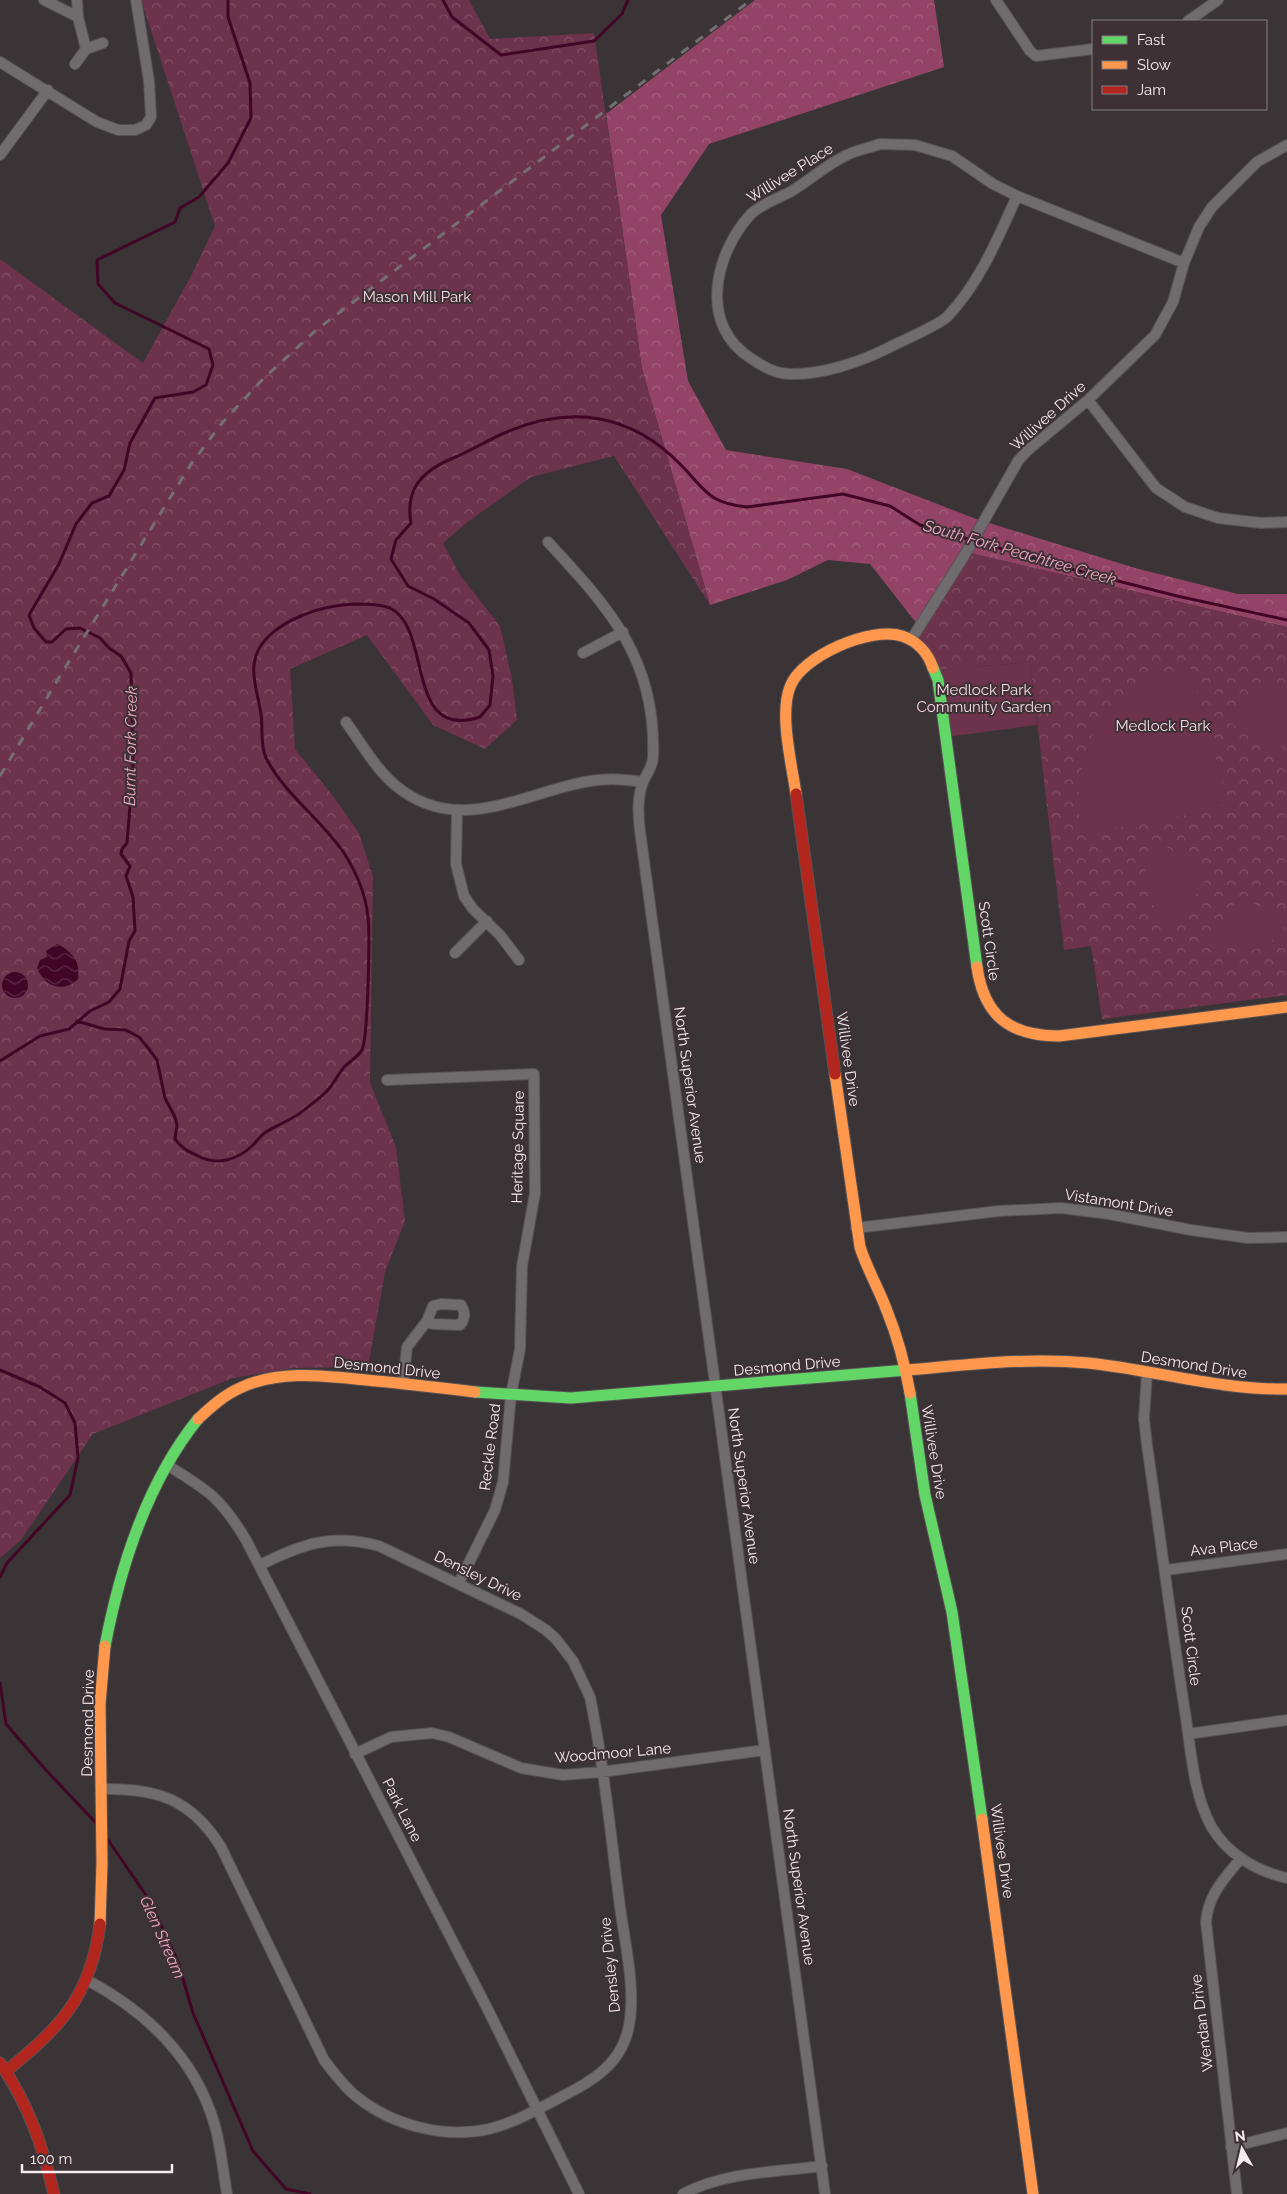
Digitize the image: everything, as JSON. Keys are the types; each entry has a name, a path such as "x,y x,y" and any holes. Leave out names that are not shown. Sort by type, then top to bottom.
{"street":[{"path":"44,0 78,17"},
{"path":"77,0 78,17 86,49"},
{"path":"0,62 97,122 118,130 135,130 146,125 151,116 148,81 136,0"},
{"path":"996,0 1030,51 1036,56 1092,49"},
{"path":"1189,20 1216,0"},
{"path":"75,64 86,49 103,43"},
{"path":"0,155 48,90"},
{"name":"Willivee Place","path":"1016,196 988,260 972,286 946,318 870,357 822,370 789,374 764,366 740,352 725,331 716,305 717,280 730,243 752,213 793,190 846,155 880,144 915,145 952,156 993,184 1016,196 1184,263"},
{"name":"Willivee Drive","path":"1033,2194 959,1650 924,1494 907,1371 901,1346 868,1270 856,1228 786,719 786,699 795,677 812,660 826,653 879,633 898,634 911,640 952,576 1018,461 1027,451 1088,400 1155,335 1173,302 1184,263 1199,227 1212,207 1257,162 1287,145"},
{"path":"1088,400 1156,488 1185,507 1218,518 1261,523 1287,522"},
{"name":"North Superior Avenue","path":"548,542 595,593 622,632 640,669 646,690 650,714 653,760 648,775 643,782 639,804 640,832 825,2194"},
{"path":"583,652 622,632"},
{"name":"Scott Circle","path":"911,640 919,645 930,659 938,680 980,988 984,998 994,1012 1021,1032 1050,1036 1287,1007"},
{"path":"346,722 378,767 395,784 426,803 457,810 492,808 588,781 612,779 643,782"},
{"path":"457,810 456,853 460,887 468,902 500,934 519,960"},
{"path":"455,952 487,922"},
{"name":"Heritage Square","path":"387,1080 534,1074 535,1193 522,1266 520,1349 511,1395"},
{"name":"Vistamont Drive","path":"856,1228 999,1211 1061,1208 1109,1214 1191,1230 1248,1238 1287,1237"},
{"path":"403,1384 407,1347 427,1321"},
{"name":"Desmond Drive","path":"3,2067 58,2023 79,1996 87,1980 100,1931 102,1789 100,1703 107,1636 124,1569 142,1518 167,1465 186,1433 197,1419 220,1399 249,1384 278,1378 313,1376 511,1395 571,1398 716,1388 998,1362 1038,1361 1085,1363 1242,1388 1287,1389"},
{"name":"Scott Circle","path":"1147,1373 1145,1428 1188,1734 1198,1791 1208,1817 1220,1839 1240,1858 1268,1873 1287,1878"},
{"name":"Reckle Road","path":"459,1583 499,1497 505,1463 511,1395"},
{"name":"Park Lane","path":"167,1465 217,1499 235,1521 260,1565 538,2109 579,2194"},
{"name":"Densley Drive","path":"102,1789 138,1790 169,1798 192,1812 209,1828 221,1847 318,2049 332,2071 357,2097 379,2111 407,2123 447,2131 469,2132 491,2128 538,2109 582,2086 612,2062 625,2042 631,2019 632,1997 590,1697 581,1675 565,1650 556,1639 533,1621 390,1550 356,1540 332,1540 308,1544 260,1565"},
{"name":"Ava Place","path":"1166,1570 1287,1554"},
{"path":"1188,1734 1287,1720"},
{"name":"Woodmoor Lane","path":"356,1754 391,1737 432,1733 457,1740 528,1770 563,1775 601,1772 765,1750"},
{"name":"Wendan Drive","path":"1237,2194 1206,1922 1209,1904 1215,1892 1240,1858"},
{"path":"87,1980 103,1988 147,2020 165,2036 182,2057 202,2092 215,2126 227,2194"},
{"path":"3,2067 20,2095 38,2136 54,2194"},
{"path":"1231,2147 1287,2133"},
{"path":"683,2194 701,2185 724,2179 822,2166"}],"green space":[{"name":"Mason Mill Park","path":"141,0 469,0 490,39 594,33 642,369 710,605 614,456 531,477 469,521 443,543 460,575 500,626 512,679 517,720 485,749 433,725 367,635 290,669 295,749 333,796 359,833 373,877 370,1083 396,1147 405,1221 385,1272 368,1367 293,1368 233,1378 93,1434 21,1540 0,1558 0,259 143,363 191,276 215,226"},
{"path":"755,0 934,0 944,67 709,144 661,215 688,381 726,450 847,469 984,522 918,625 870,564 828,560 787,580 710,605 642,369 606,114"},
{"path":"986,522 1135,568 1238,594 1287,594 1287,627 970,553"},
{"name":"Medlock Park","path":"970,553 1287,627 1287,995 1102,1019 1091,946 1064,950 1030,662 935,670 911,640"},
{"name":"Medlock Park Community Garden","path":"1030,662 1037,725 946,737 935,670"},
{"path":"1190,666 1227,800 1219,809 1081,834 1079,792 1081,772 1085,752 1103,718 1117,702 1153,677"},
{"path":"1279,687 1287,689 1287,737 1278,752 1272,752 1225,719 1241,700 1262,690"},
{"path":"1157,841 1206,872 1207,878 1175,927 1156,908 1146,888 1146,866"},
{"path":"1243,897 1286,922 1272,941 1254,949 1235,949 1213,940 1239,898"}],"water":[{"path":"57,944 71,954 77,962 79,973 78,979 72,984 60,987 54,986 44,979 37,968 40,960 47,957 46,951"},
{"path":"15,972 24,976 28,985 24,994 15,998 6,994 2,985 6,976"}],"waterway":[{"name":"Burnt Fork Creek","path":"0,1061 40,1036 69,1029 90,1011 109,1002 120,989 129,941 135,931 133,897 126,876 130,866 121,854 122,849 127,843 133,768 131,673 121,656 109,648 100,638 80,628 66,629 52,642 46,642 34,628 29,615 59,564 76,524 92,503 109,496 124,470 130,443 155,398 193,392 206,385 213,365 209,349 115,303 98,284 97,260 175,222 180,208 199,197 228,163 251,118 250,83 228,17 228,0"},
{"name":"Burnt Fork Creek","path":"443,0 452,17 501,55 594,41 622,14 628,0"},
{"name":"South Fork Peachtree Creek","path":"77,1021 104,1029 126,1030 139,1037 157,1060 165,1098 177,1125 175,1139 188,1151 212,1161 226,1160 240,1155 266,1132 300,1113 319,1099 344,1067 361,1052 366,1027 369,927 363,892 353,868 344,853 325,829 283,784 266,758 262,742 261,714 254,677 256,656 259,648 278,628 309,613 328,607 348,604 368,604 390,608 403,619 412,637 429,699 440,713 456,720 480,717 490,705 493,676 489,650 469,623 434,599 408,586 391,559 396,540 411,523 410,501 413,492 424,476 440,464 509,431 532,423 555,418 578,417 600,419 621,425 641,434 661,447 702,488 715,498 734,505 747,507 843,494 890,506 920,525 1071,569 1177,596 1287,620"},
{"name":"Glen Stream","path":"0,1370 40,1387 65,1403 75,1423 78,1458 70,1495 7,1563 0,1577"},
{"name":"Glen Stream","path":"0,1683 6,1724 96,1823"},
{"name":"Glen Stream","path":"108,1840 150,1901 178,1962 193,2013 253,2151 286,2189 310,2194"}],"railway":[{"path":"0,776 191,464 222,423 261,381 315,331 751,0"}],"traffic: fast":[{"path":"933,668 938,680 977,967"},
{"path":"475,1392 571,1398 907,1370"},
{"path":"910,1393 925,1495 952,1612 982,1819"},
{"path":"105,1646 119,1586 138,1527 164,1470 198,1419"}],"traffic: slow":[{"path":"796,794 787,740 786,711 790,687 797,675 822,655 838,646 873,635 889,634 902,636 917,644 928,657 933,668"},
{"path":"977,967 986,998 1002,1020 1026,1032 1042,1035 1059,1036 1287,1007"},
{"path":"835,1074 860,1247 895,1331 910,1393"},
{"path":"907,1370 998,1362 1065,1361 1113,1366 1212,1383 1287,1389"},
{"path":"198,1419 223,1398 240,1388 256,1382 290,1376 307,1375 342,1378 475,1392"},
{"path":"100,1924 102,1863 100,1704 105,1646"},
{"path":"982,1819 1033,2194"}],"traffic: jam":[{"path":"796,794 835,1074"},
{"path":"6,2071 25,2056 57,2025 81,1991 96,1949 100,1924"},
{"path":"0,2063 19,2094 33,2126 45,2159 54,2194"}]}
